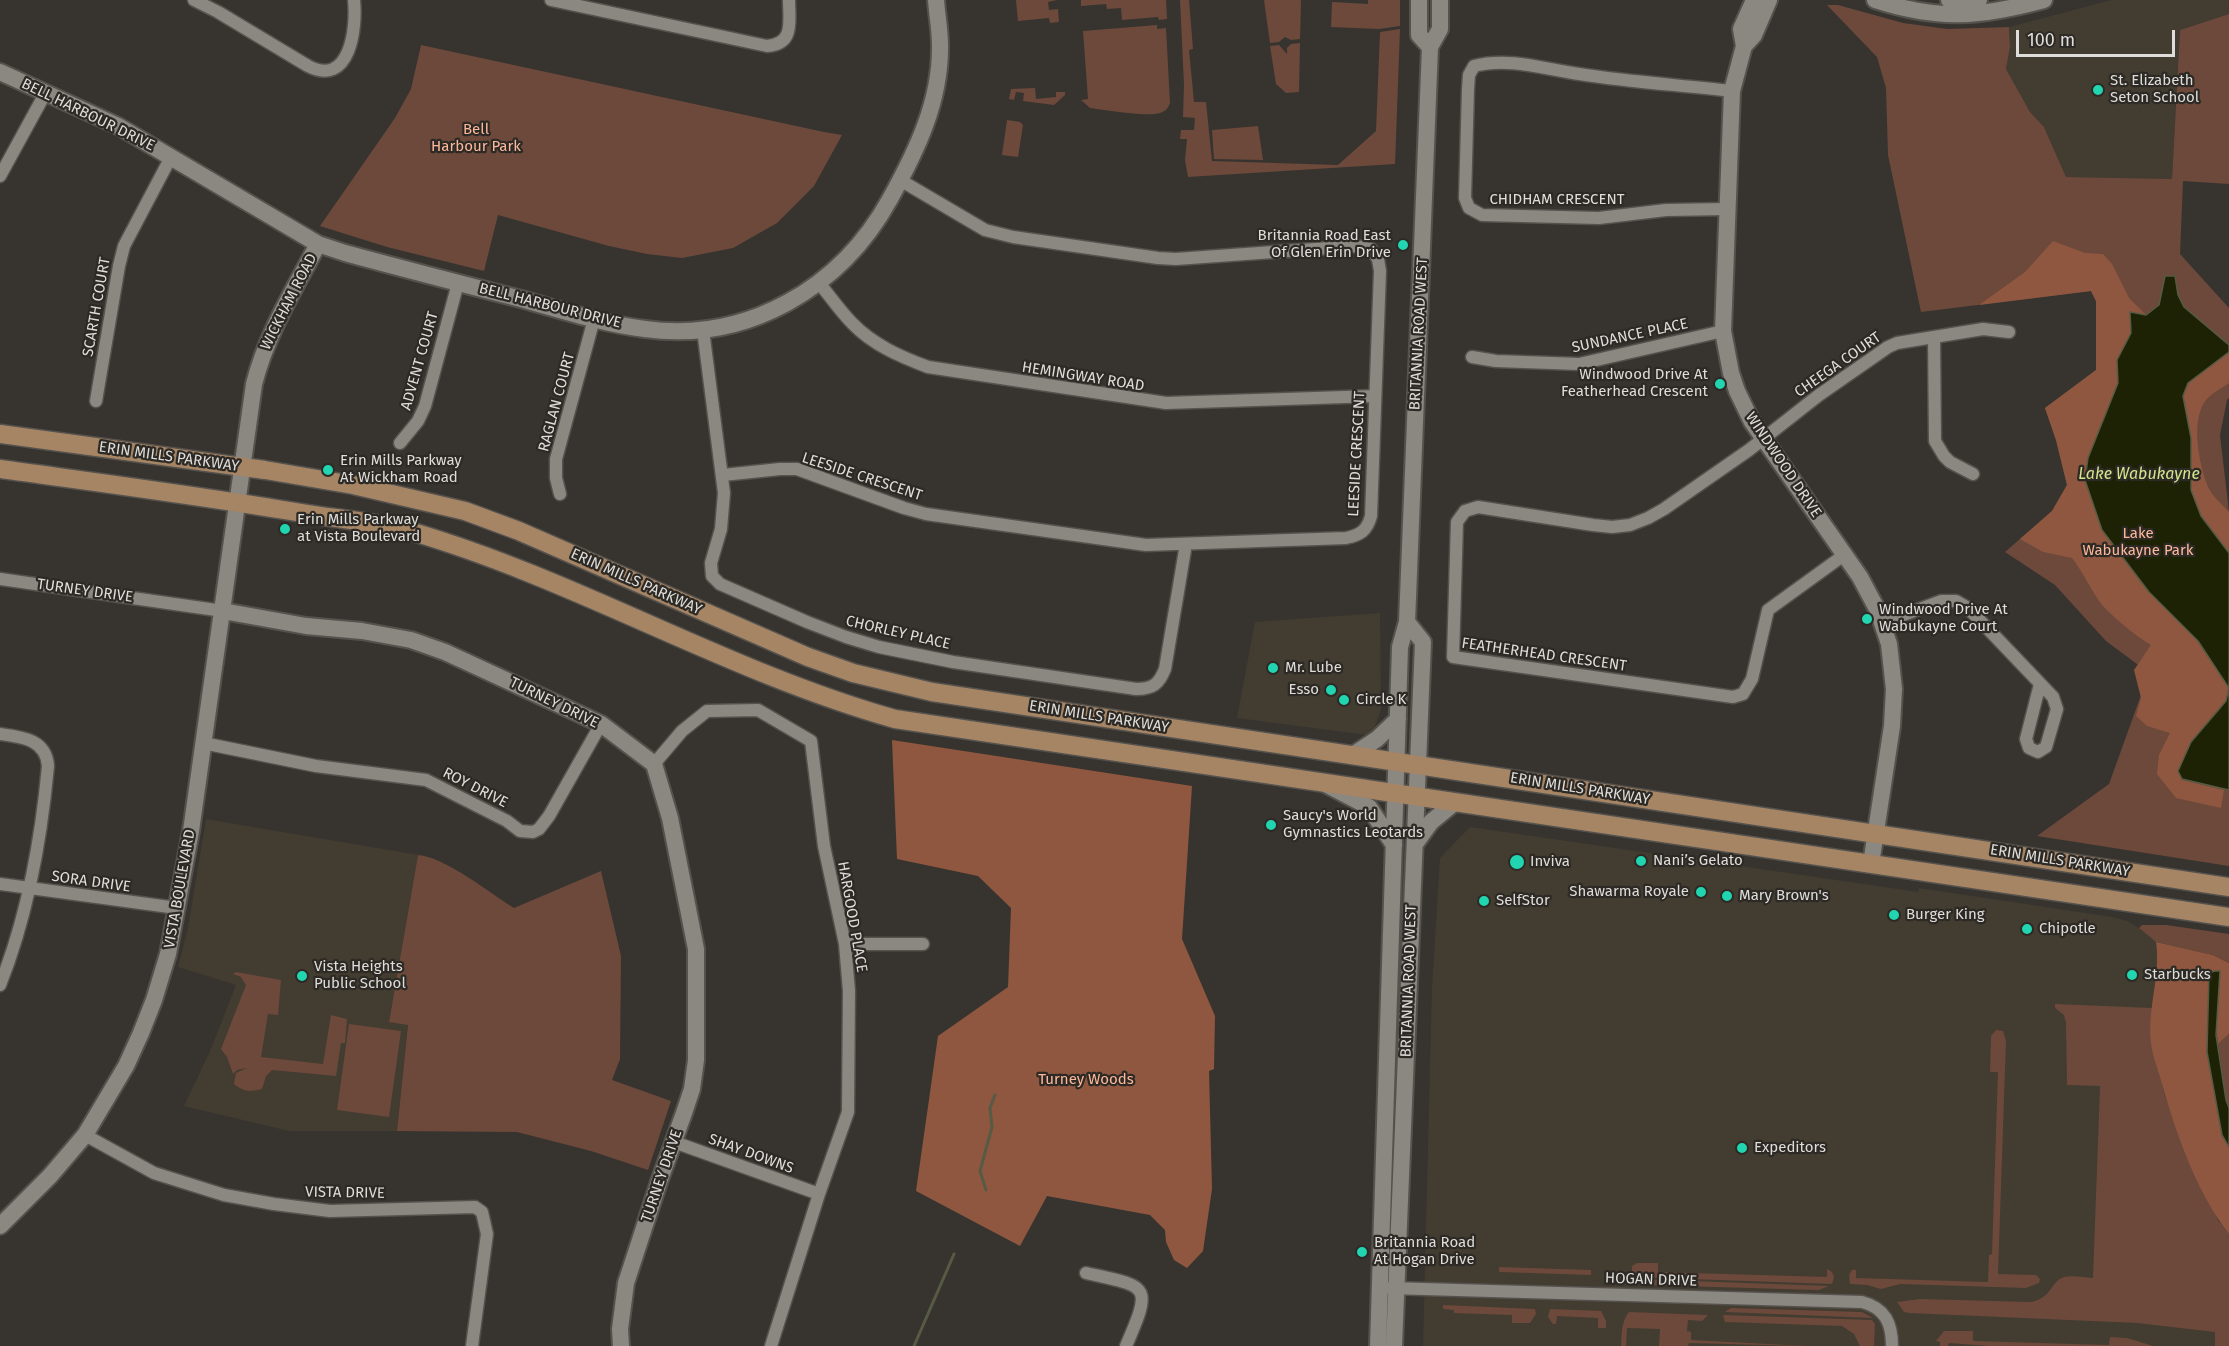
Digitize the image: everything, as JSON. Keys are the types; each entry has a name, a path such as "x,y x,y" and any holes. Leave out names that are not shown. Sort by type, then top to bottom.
{"main road":[{"name":"ERIN MILLS PARKWAY","path":"0,434 243,466 353,484 465,511 519,531 808,657 853,673 932,692 2229,887"},
{"name":"ERIN MILLS PARKWAY","path":"0,469 238,502 411,531 507,563 770,677 841,704 895,719 2229,917"}],"street":[{"path":"194,0 308,66 323,71 338,67 349,51 355,26 354,0"},
{"path":"551,0 767,46 777,45 785,40 789,31 789,0"},
{"name":"BELL HARBOUR DRIVE","path":"0,72 118,126 318,244 594,319 643,329 703,330 746,321 770,312 819,283 845,261 865,238 883,212 900,180 923,133 932,106 940,47 936,0"},
{"name":"BRITANNIA ROAD WEST","path":"1419,0 1419,35 1430,47"},
{"name":"BRITANNIA ROAD WEST","path":"1378,1346 1400,647 1407,622 1430,47 1440,29 1440,0"},
{"name":"WINDWOOD DRIVE","path":"1754,0 1741,29 1744,46 1732,91 1723,331 1726,353 1737,391 1752,422 1866,588 1882,623 1893,667 1893,726 1871,864"},
{"name":"WINDWOOD DRIVE","path":"1744,46 1754,35 1769,0"},
{"path":"1875,0 1918,12 1951,15 1985,14 2044,0"},
{"path":"1949,0 1979,0"},
{"name":"CHIDHAM CRESCENT","path":"1726,209 1666,210 1599,218 1482,215 1469,208 1465,198 1468,89 1469,75 1474,66 1486,63 1515,62 1580,75 1732,91"},
{"path":"0,176 46,92"},
{"name":"SCARTH COURT","path":"96,401 118,266 124,246 171,156"},
{"name":"LEESIDE CRESCENT","path":"723,475 797,469 926,514 1137,544 1346,538 1359,535 1368,527 1371,516 1380,271 1378,259 1371,249 1357,246 1176,259 1035,240 985,230 900,180"},
{"name":"WICKHAM ROAD","path":"238,502 254,384 260,358 318,244"},
{"name":"ADVENT COURT","path":"400,443 418,421 425,406 458,283"},
{"name":"HEMINGWAY ROAD","path":"819,283 852,323 874,342 902,357 928,367 1166,403 1375,396"},
{"name":"RAGLAN COURT","path":"560,494 556,478 556,459 594,319"},
{"name":"CHEEGA COURT","path":"1763,439 1820,395 1897,343 1983,329 2009,332"},
{"name":"CHORLEY PLACE","path":"703,330 723,475 724,508 721,529 711,563 712,576 720,584 846,638 909,654 1136,689 1149,689 1160,681 1165,669 1186,544"},
{"name":"SUNDANCE PLACE","path":"1472,357 1496,361 1579,364 1723,331"},
{"path":"1934,337 1935,441 1950,462 1973,474"},
{"name":"FEATHERHEAD CRESCENT","path":"1763,439 1664,509 1630,525 1593,525 1478,507 1465,511 1457,522 1453,657 1733,697 1743,694 1752,679 1768,610 1844,555"},
{"name":"VISTA BOULEVARD","path":"0,1227 50,1176 85,1135 126,1066 154,1000 168,954 191,831 238,502"},
{"name":"TURNEY DRIVE","path":"0,579 411,640 445,652 601,724 654,764 670,818 696,949 696,1060 692,1089 626,1283 620,1329 621,1346"},
{"path":"1882,623 1941,601 1956,601 1968,608 2053,697 2056,709 2046,747 2038,752 2029,748 2026,739 2040,684"},
{"name":"BRITANNIA ROAD WEST","path":"1394,1346 1423,642 1407,622"},
{"name":"HARGOOD PLACE","path":"654,764 682,731 707,711 758,710 811,741 824,846 845,944 849,991 848,1112 819,1194 771,1346"},
{"path":"1353,755 1377,739 1398,718"},
{"name":"ROY DRIVE","path":"203,743 316,766 426,780 507,821 520,831 533,832 539,829 549,816 601,724"},
{"path":"0,734 24,737 36,742 47,758 47,777 30,889 15,948 0,985"},
{"path":"1325,783 1369,807 1394,845"},
{"path":"1415,844 1431,822 1454,803"},
{"name":"SORA DRIVE","path":"0,884 177,908"},
{"path":"845,944 923,944"},
{"name":"VISTA DRIVE","path":"85,1135 154,1173 224,1196 330,1211 475,1207 482,1212 487,1234 472,1346"},
{"name":"SHAY DOWNS","path":"674,1142 819,1194"},
{"path":"1086,1274 1129,1283 1141,1292 1143,1302 1126,1346"},
{"name":"HOGAN DRIVE","path":"1379,1288 1862,1302 1877,1308 1884,1315 1891,1328 1892,1346"}],"shaded area":[{"name":"St. Elizabeth Seton School","path":"2112,0 2229,0 2229,14 2180,30 2172,179 2066,177 2044,127 2030,112 2006,69 2010,47 2009,27"},
{"path":"1380,613 1381,710 1375,726 1367,735 1237,718 1255,622"},
{"name":"Vista Heights Public School","path":"206,819 418,855 389,1021 408,1024 397,1131 289,1131 184,1106 211,1049 236,985 178,967 188,928"},
{"path":"1470,827 1918,892 1919,888 2112,917 2127,921 2139,928 2156,942 2159,958 2151,1043 2218,1220 2229,1234 2229,1346 1423,1346 1432,989 1440,858"}],"green space":[{"path":"1016,0 1057,0 1048,2 1049,10 1058,9 1059,22 1050,23 1049,18 1018,21"},
{"path":"1081,0 1166,0 1167,19 1159,20 1158,17 1122,20 1121,8 1107,9 1106,4 1081,6"},
{"path":"1180,0 1189,0 1193,49 1189,50 1194,102 1206,102 1212,161 1338,165 1376,131 1380,32 1400,29 1395,164 1188,177 1185,160 1187,139 1180,139 1181,130 1194,130 1195,118 1183,117 1184,85"},
{"path":"1264,0 1301,0 1300,39 1291,40 1285,37 1279,42 1270,43"},
{"path":"1368,0 1400,0 1400,26 1379,29 1331,27 1332,2 1368,4"},
{"name":"Lake Wabukayne Park","path":"1827,5 1838,5 1903,23 1947,29 2009,27 2010,47 2006,69 2030,112 2044,127 2066,177 2172,179 2180,30 2229,14 2229,184 2183,181 2180,254 2229,308 2229,398 2220,435 2229,512 2229,866 2037,836 2109,784 2149,673 2106,641 2055,585 2005,552 2052,511 2067,485 2045,408 2096,370 2096,301 2091,291 1921,312 1888,155 1886,88 1877,57"},
{"path":"1157,25 1157,29 1166,28 1170,103 1164,111 1154,114 1126,113 1090,108 1081,100 1088,99 1083,31"},
{"path":"1300,43 1299,92 1286,93 1276,84 1270,46 1279,45 1287,54 1287,48 1291,44"},
{"name":"Bell Harbour Park","path":"421,45 842,135 814,186 777,223 733,248 682,258 647,254 609,246 498,215 484,271 387,247 320,226 395,118 411,89"},
{"path":"1035,88 1036,99 1056,97 1056,92 1065,92 1065,95 1054,105 1023,101 1024,93 1016,92 1014,100 1009,99 1011,89"},
{"path":"1007,120 1020,122 1023,125 1018,157 1002,155"},
{"path":"1258,126 1263,160 1214,159 1212,130"},
{"path":"2053,241 2085,253 2103,254 2112,264 2129,298 2146,315 2130,312 2131,333 2117,360 2118,383 2088,458 2149,592 2198,641 2229,688 2226,701 2191,742 2182,780 2224,790 2221,808 2176,798 2157,774 2159,755 2170,733 2147,726 2136,716 2141,698 2134,670 2151,645 2103,606 2072,558 2043,552 2020,539 2052,511 2067,485 2045,408 2096,370 2096,301 2091,291 1979,305 2025,272"},
{"path":"2229,352 2229,383 2206,400 2198,419 2197,430 2199,455 2208,487 2229,512 2229,553 2201,516 2191,490 2191,438 2183,396 2187,383"},
{"name":"Turney Woods","path":"892,740 1192,786 1182,939 1215,1016 1214,1069 1209,1071 1212,1189 1203,1251 1187,1268 1174,1260 1166,1242 1165,1230 1150,1215 1047,1196 1020,1246 916,1191 938,1036 1008,987 1011,908 978,876 897,859"},
{"path":"418,855 429,857 454,869 514,908 601,871 621,956 620,1059 612,1080 671,1101 648,1170 591,1151 517,1132 397,1131 408,1025 389,1022"},
{"path":"2142,925 2166,925 2229,934 2229,963 2213,955 2156,942 2139,928"},
{"path":"2156,942 2213,955 2229,963 2229,1034 2218,1044 2209,973 2222,1135 2229,1147 2229,1234 2206,1198 2187,1158 2153,1055 2150,1030 2157,967"},
{"path":"236,972 281,980 278,1015 268,1014 261,1057 323,1064 331,1015 347,1019 345,1043 341,1043 336,1076 272,1070 266,1076 262,1089 247,1091 234,1084 236,1073 247,1068 237,1070 233,1074 227,1057 221,1049 246,985 241,977 233,974"},
{"path":"2055,1004 2152,1008 2151,1043 2165,1096 2190,1164 2218,1220 2229,1234 2229,1346 2215,1346 2215,1332 2137,1323 1909,1313 1904,1312 1897,1302 1920,1299 2031,1302 2043,1297 2056,1282 2064,1277 2093,1278 2100,1086 2067,1085 2066,1023 2064,1015 2055,1008"},
{"path":"349,1024 401,1031 389,1117 337,1110"},
{"path":"1996,1030 2003,1031 2006,1041 1998,1274 2036,1275 2040,1279 2039,1283 2026,1288 1900,1284 1881,1289 1850,1284 1849,1275 1852,1270 1856,1270 1856,1278 1988,1282 1989,1255 1992,1254 1998,1072 1990,1072 1991,1036"},
{"path":"2229,1034 2229,1108 2218,1044"},
{"path":"1637,1263 1658,1263 1658,1272 1827,1277 1827,1269 1834,1277 1832,1284 1632,1277 1632,1266"},
{"path":"1499,1267 1591,1270 1591,1275 1499,1272"},
{"path":"1636,1279 1829,1286 1819,1290 1645,1285"},
{"path":"1443,1305 1535,1309 1536,1314 1530,1323 1512,1323 1512,1315 1454,1313 1454,1310 1443,1309"},
{"path":"1731,1308 1862,1312 1873,1318 1725,1312"},
{"path":"1550,1309 1601,1311 1606,1321 1606,1328 1598,1328 1598,1318 1557,1316 1556,1324 1553,1324 1548,1317"},
{"path":"1629,1312 1708,1315 1702,1321 1688,1320 1687,1331 1691,1332 1691,1340 1807,1346 1689,1343 1688,1346 1659,1346 1660,1329 1627,1328 1626,1346 1621,1346 1623,1324"},
{"path":"1723,1315 1872,1320 1875,1324 1874,1346 1860,1346 1854,1334 1842,1326 1725,1322"},
{"path":"1944,1331 1973,1331 1973,1341 2109,1345 2110,1337 2127,1338 2153,1346 1989,1346 1949,1343 1948,1346 1940,1346 1940,1342 1936,1341"}],"water":[{"name":"Lake Wabukayne","path":"2165,276 2175,276 2178,295 2184,307 2229,345 2229,352 2188,383 2183,396 2191,438 2191,490 2201,516 2229,553 2229,688 2198,641 2149,592 2102,530 2085,480 2088,458 2118,383 2117,360 2131,333 2130,312 2146,315 2159,305"},
{"path":"2229,688 2229,790 2182,779 2178,771 2191,742 2226,701"},
{"path":"2220,971 2216,1035 2229,1108 2229,1147 2222,1135 2207,1052 2209,973"}],"waterway":[{"path":"986,1190 980,1171 992,1127 990,1108 995,1095"},
{"path":"914,1346 954,1254"}],"place":[{"name":"St. Elizabeth Seton School","path":"2098,90"},
{"name":"Britannia Road East Of Glen Erin Drive","path":"1403,245"},
{"name":"Windwood Drive At Featherhead Crescent","path":"1720,384"},
{"name":"Erin Mills Parkway At Wickham Road","path":"328,470"},
{"name":"Erin Mills Parkway at Vista Boulevard","path":"285,529"},
{"name":"Windwood Drive At Wabukayne Court","path":"1867,619"},
{"name":"Mr. Lube","path":"1273,668"},
{"name":"Esso","path":"1331,690"},
{"name":"Circle K","path":"1344,700"},
{"name":"Saucy's World Gymnastics Leotards","path":"1271,825"},
{"name":"Nani’s Gelato","path":"1641,861"},
{"name":"Inviva","path":"1517,862"},
{"name":"Shawarma Royale","path":"1701,892"},
{"name":"Mary Brown's","path":"1727,896"},
{"name":"SelfStor","path":"1484,901"},
{"name":"Burger King","path":"1894,915"},
{"name":"Chipotle","path":"2027,929"},
{"name":"Starbucks","path":"2132,975"},
{"name":"Vista Heights Public School","path":"302,976"},
{"name":"Expeditors","path":"1742,1148"},
{"name":"Britannia Road At Hogan Drive","path":"1362,1252"}]}
